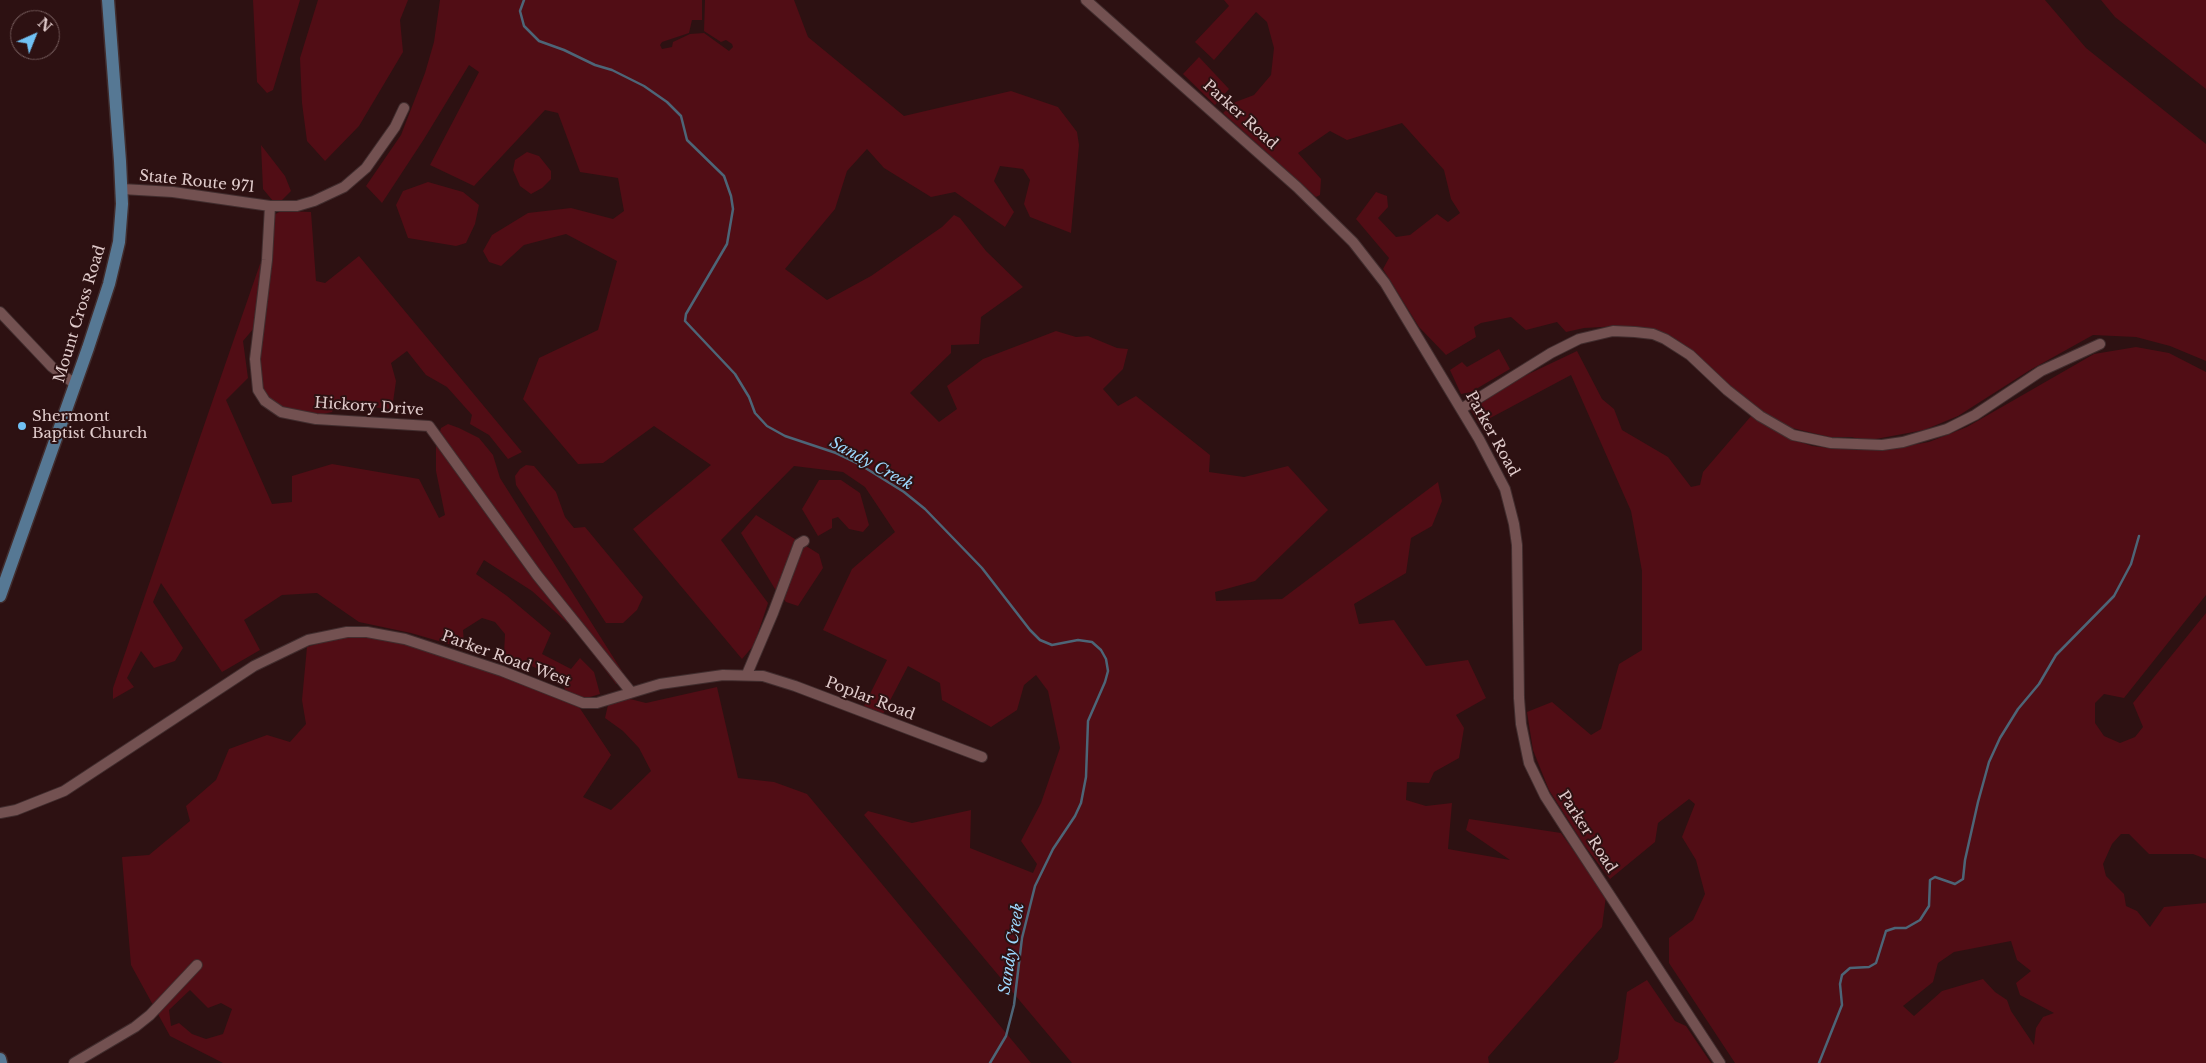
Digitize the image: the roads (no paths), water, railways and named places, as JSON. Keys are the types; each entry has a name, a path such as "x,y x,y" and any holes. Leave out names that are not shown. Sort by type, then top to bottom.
{"main road":[{"name":"Mount Cross Road","path":"0,596 109,284 119,242 122,189 108,0"},
{"path":"0,1059 1,1063"}],"street":[{"name":"Parker Road","path":"1086,0 1297,187 1353,242 1385,283 1461,408 1501,480 1514,524 1518,593 1517,646 1519,698 1521,724 1530,763 1545,796 1720,1063"},
{"name":"State Route 971","path":"122,189 173,192 270,206 297,206 314,202 344,187 366,168 382,147 404,108"},
{"name":"Hickory Drive","path":"270,206 267,260 255,359 258,390 265,401 281,412 316,419 429,426 537,575 631,692"},
{"path":"0,312 52,367 75,384"},
{"path":"1461,408 1551,353 1579,339 1613,331 1635,332 1652,334 1690,355 1760,416 1793,435 1831,444 1882,445 1910,440 1947,429 1975,415 2041,371 2100,344"},
{"path":"746,674 773,613 799,544 804,541"},
{"name":"Parker Road West","path":"0,813 16,810 64,791 254,666 308,640 347,632 367,632 406,639 502,671 579,702 597,703 660,684 723,675 746,674"},
{"name":"Poplar Road","path":"746,674 763,676 795,686 982,757"},
{"path":"74,1063 135,1027 197,965"}],"waterway":[{"name":"Sandy Creek","path":"524,0 520,11 524,26 539,41 564,50 595,65 612,70 644,86 667,102 681,116 687,140 724,176 733,209 727,244 686,314 685,321 735,374 749,397 755,413 767,426 785,436 836,453 859,464 904,492 925,509 982,568 1030,630 1040,640 1052,645 1078,640 1092,642 1101,650 1106,659 1108,671 1105,682 1088,721 1086,777 1081,803 1075,816 1053,849 1035,886 1022,938 1014,1005 1006,1036 990,1063"},
{"path":"1819,1063 1842,1005 1840,984 1842,975 1850,968 1869,967 1876,963 1886,931 1895,928 1906,928 1920,920 1929,906 1930,880 1935,877 1955,884 1963,879 1965,860 1978,802 1989,762 2000,738 2018,709 2039,684 2056,655 2114,596 2131,564 2139,536"}],"place":[{"name":"Shermont Baptist Church","path":"22,426"}]}
